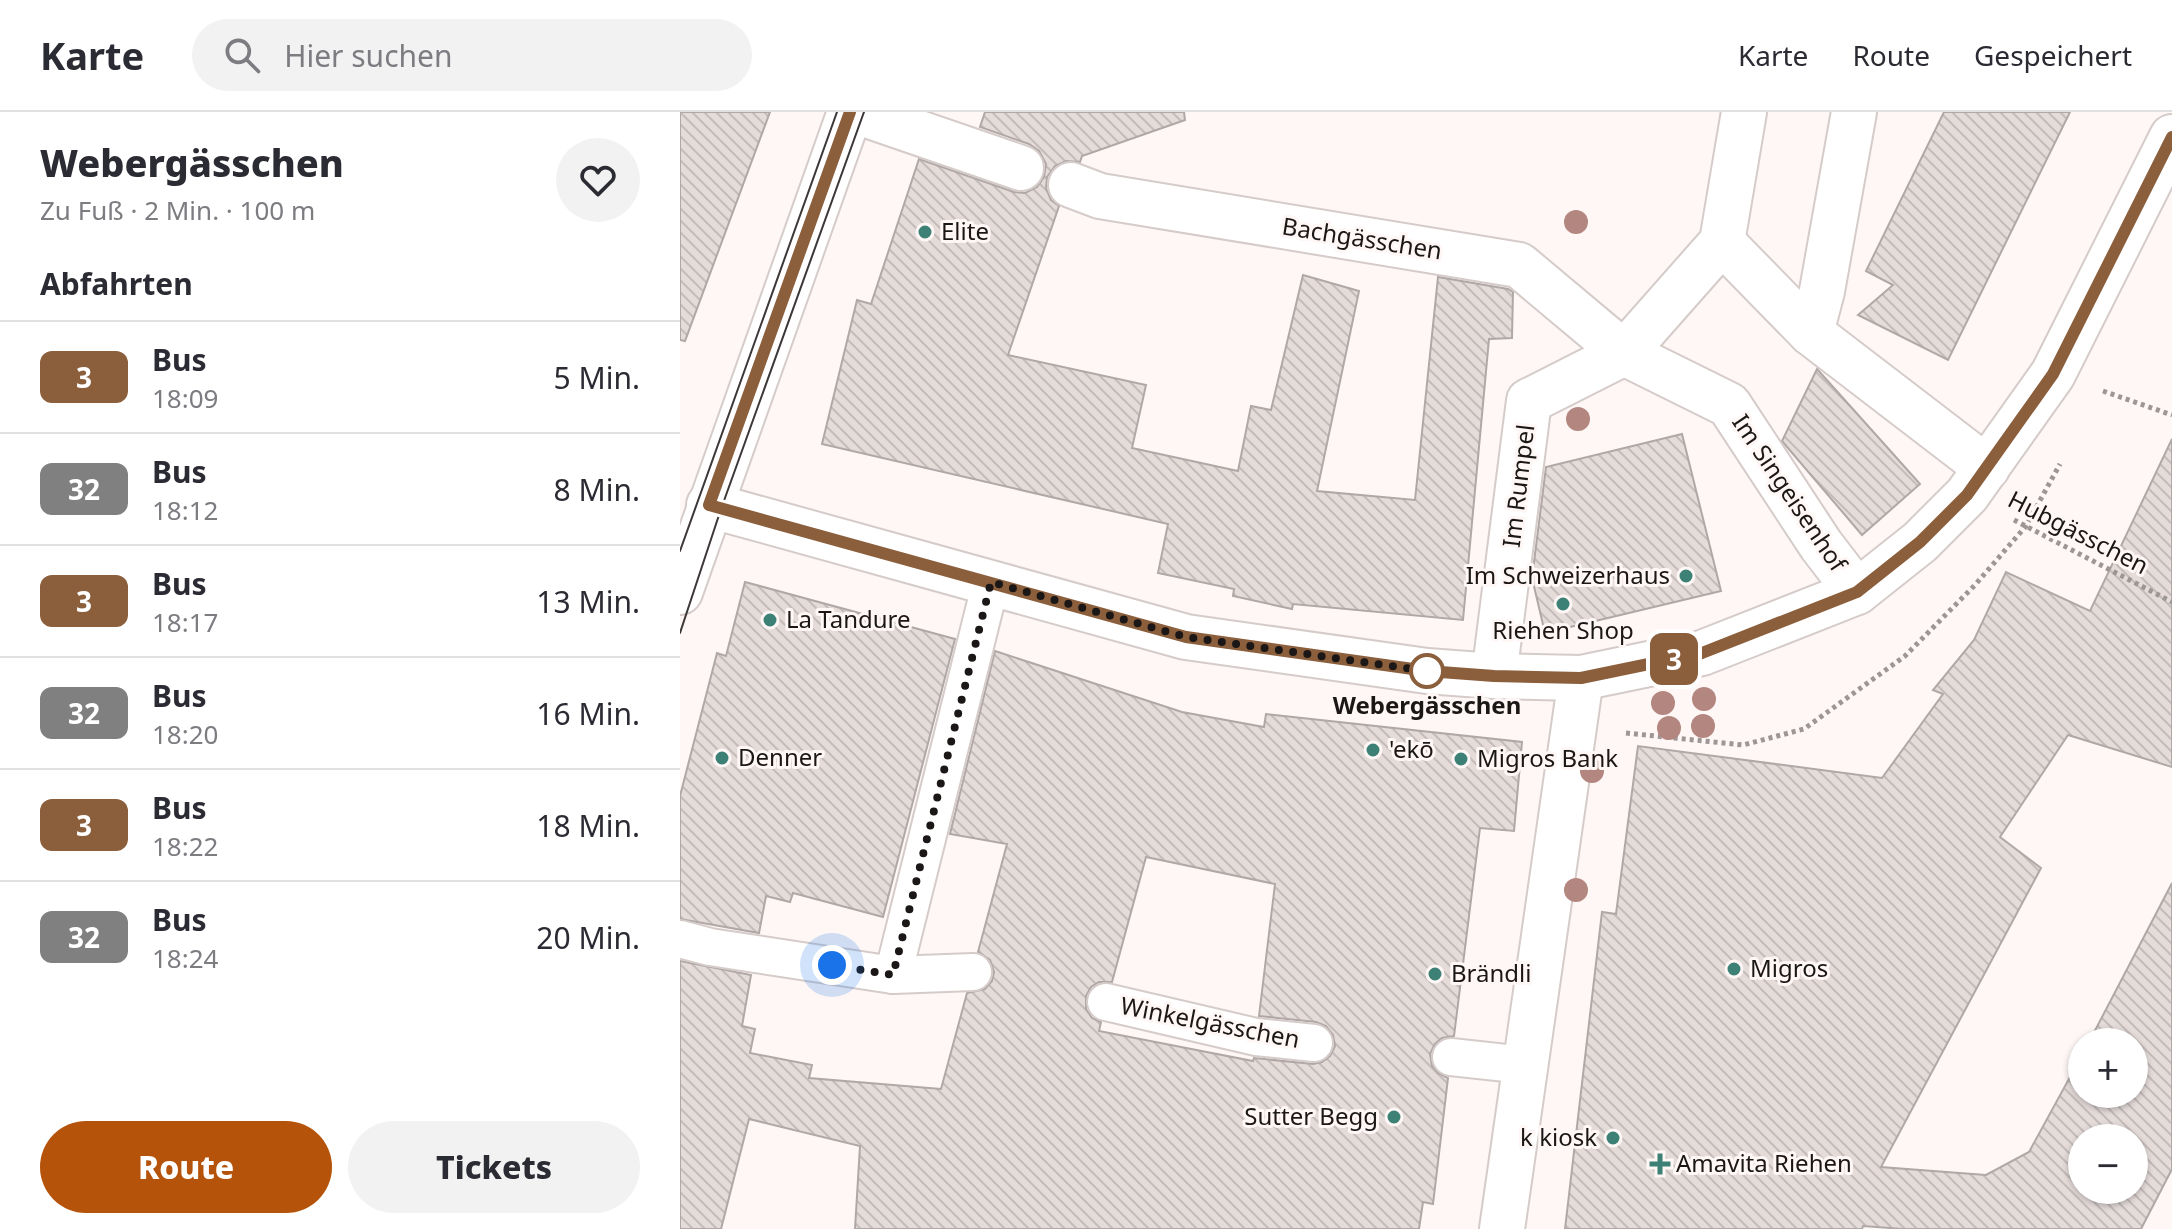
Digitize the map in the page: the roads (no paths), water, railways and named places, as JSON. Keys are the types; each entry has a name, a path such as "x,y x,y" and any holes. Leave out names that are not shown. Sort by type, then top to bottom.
{"street":[{"path":"680,592 850,112"},
{"path":"858,112 1021,168"},
{"path":"1624,353 1722,242 1744,112"},
{"path":"1811,333 1822,291 1854,112"},
{"path":"709,505 1186,637 1427,671 1494,676 1581,678 1702,653 1857,592 1920,542 1977,482 2053,374 2172,137"},
{"name":"Bachgässchen","path":"1071,185 1100,196 1519,265 1624,353"},
{"path":"1722,242 1811,333 1977,482"},
{"name":"Im Singeisenhof","path":"1624,353 1729,405 1821,545 1857,592"},
{"name":"Im Rumpel","path":"1494,676 1529,401 1624,353"},
{"path":"1502,1229 1581,678"}],"lane":[{"path":"893,975 991,582"},
{"path":"680,939 710,947 893,975 973,972"},
{"name":"Winkelgässchen","path":"1106,1002 1256,1037 1314,1043"},
{"path":"1451,1057 1525,1065"}],"tram line":[{"path":"680,551 837,112"},
{"path":"680,633 721,509 864,112"}],"place":[{"name":"Elite","path":"925,232"},
{"name":"Im Schweizerhaus","path":"1686,576"},
{"name":"Riehen Shop","path":"1563,604"},
{"name":"La Tandure","path":"770,620"},
{"name":"Webergässchen","path":"1427,671"},
{"name":"'ekō","path":"1373,750"},
{"name":"Denner","path":"722,758"},
{"name":"Migros Bank","path":"1461,759"},
{"name":"Migros","path":"1734,969"},
{"name":"Brändli","path":"1435,974"},
{"name":"Sutter Begg","path":"1394,1117"},
{"name":"k kiosk","path":"1613,1138"},
{"name":"Amavita Riehen","path":"1660,1164"}]}
